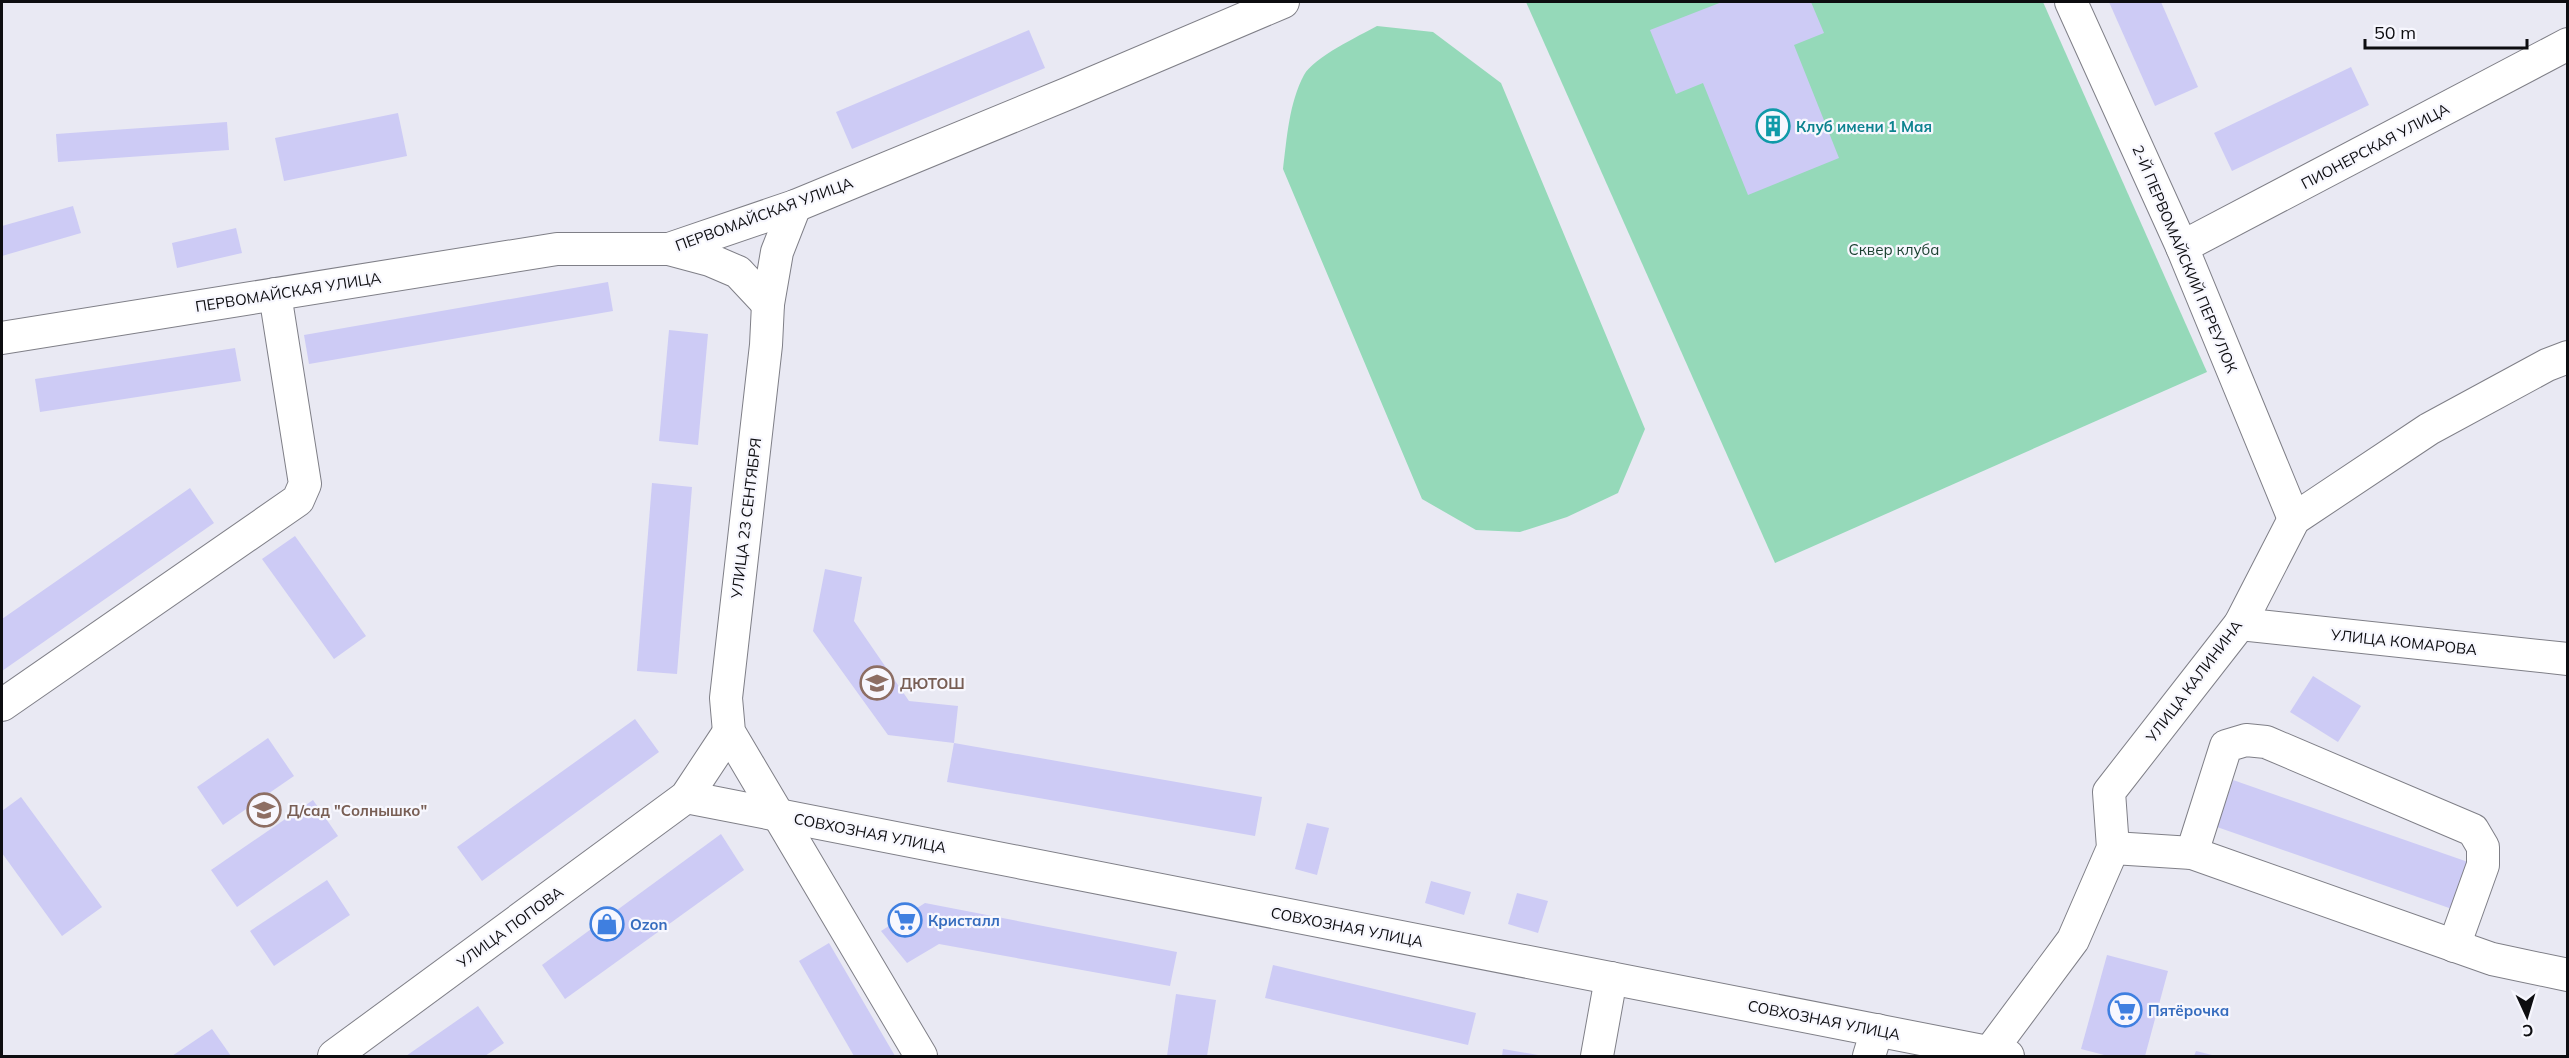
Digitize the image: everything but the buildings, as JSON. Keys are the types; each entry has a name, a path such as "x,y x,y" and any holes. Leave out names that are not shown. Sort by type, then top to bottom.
{"street":[{"name":"ПЕРВОМАЙСКАЯ УЛИЦА","path":"2,338 556,249 669,249 795,206 1282,2"},
{"name":"2-Й ПЕРВОМАЙСКИЙ ПЕРЕУЛОК","path":"2071,2 2182,247 2294,519"},
{"name":"ПИОНЕРСКАЯ УЛИЦА","path":"2182,247 2568,44"},
{"name":"УЛИЦА 23 СЕНТЯБРЯ","path":"795,206 777,252 768,304 766,345 726,698 729,732 921,1056"},
{"path":"669,249 710,260 738,272 768,304"},
{"path":"2,705 298,500 305,484 275,294"},
{"name":"УЛИЦА КАЛИНИНА","path":"1998,1055 2073,940 2113,848 2109,792 2240,624 2294,519 2430,429 2547,365 2568,357"},
{"name":"УЛИЦА КОМАРОВА","path":"2240,624 2568,659"},
{"path":"686,797 729,732"},
{"path":"2192,853 2226,747 2246,740 2266,742 2473,830 2483,847 2483,865 2454,945"},
{"name":"СОВХОЗНАЯ УЛИЦА","path":"686,797 1611,978 1873,1043 1998,1055"},
{"name":"УЛИЦА ПОПОВА","path":"334,1056 686,797"},
{"path":"2113,848 2192,853 2492,959 2568,975"},
{"path":"1597,1056 1611,978"}],"green space":[{"name":"Сквер клуба","path":"1526,2 2043,2 2207,372 1775,563"},
{"path":"1377,26 1433,32 1501,83 1645,429 1618,493 1567,517 1520,532 1476,530 1422,499 1283,169 1292,109 1304,75 1327,54"}],"place":[{"name":"Клуб имени 1 Мая","path":"1773,126"},
{"name":"ДЮТОШ","path":"877,683"},
{"name":"Д/сад \"Солнышко\"","path":"264,810"},
{"name":"Кристалл","path":"905,920"},
{"name":"Ozon","path":"607,924"},
{"name":"Пятёрочка","path":"2125,1010"}]}
